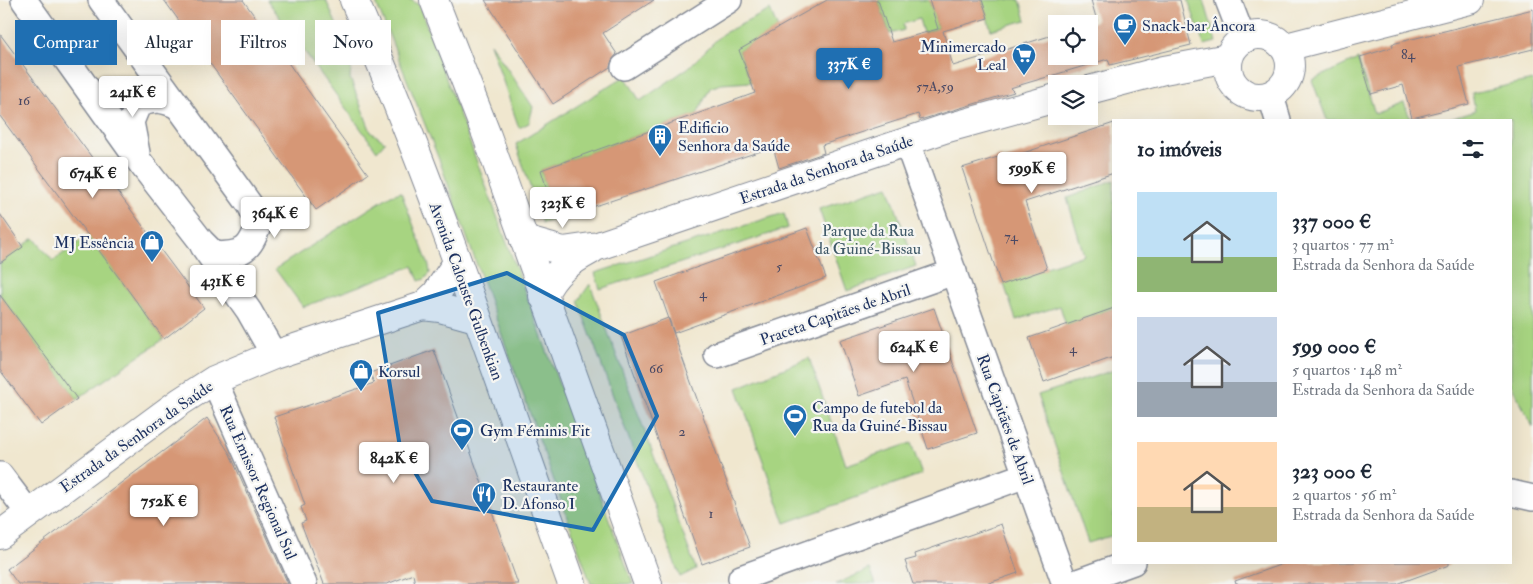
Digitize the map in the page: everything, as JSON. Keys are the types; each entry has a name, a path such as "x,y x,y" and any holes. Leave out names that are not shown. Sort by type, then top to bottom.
{"street":[{"path":"24,0 249,311 274,355"},
{"path":"101,0 127,36"},
{"name":"Avenida Calouste Gulbenkian","path":"354,0 394,91 572,584"},
{"path":"434,0 487,136 648,584"},
{"path":"624,68 729,0"},
{"path":"1098,88 1235,49 1259,35 1274,39 1286,47 1292,64 1274,108 1256,97 1244,94 1234,85 1229,74 1235,49 1228,0"},
{"path":"1286,47 1470,0"},
{"path":"90,93 115,103 131,102 142,91 147,77 146,65"},
{"path":"148,65 250,205 259,224 252,245 236,255 215,255 200,242"},
{"path":"139,161 131,122 138,105 150,100 163,100 178,106"},
{"name":"Estrada da Senhora da Saúde","path":"598,246 944,129 1048,100"},
{"name":"Rua Capitães de Abril","path":"907,142 1065,584"},
{"path":"524,240 563,251 598,246"},
{"path":"543,296 559,270 568,262 598,246"},
{"path":"423,306 436,294 457,263"},
{"name":"Praceta Capitães de Abril","path":"717,355 954,272"},
{"path":"423,306 440,308 476,318"},
{"name":"Estrada da Senhora da Saúde","path":"0,535 28,512 214,380 274,355 423,306"},
{"name":"Rua Emissor Regional Sul","path":"214,380 304,584"},
{"path":"0,475 28,512"},
{"path":"741,578 1026,475"},
{"path":"1512,493 1533,498"},
{"path":"1072,584 1127,564"}],"highlighted area":[{"path":"507,273 624,335 657,416 593,530 432,501 400,447 378,313"}],"green space":[{"path":"267,0 326,0 335,20 315,20 315,65 352,65 350,78 371,132 385,142 377,151 305,52 305,20 282,20"},
{"path":"375,0 411,0 419,5 633,584 591,584 440,162 391,40 391,20 383,20"},
{"path":"878,0 929,0 938,28 923,33 919,19 903,24 904,30 890,34"},
{"path":"982,0 1020,0 1026,20 991,30"},
{"path":"1188,0 1204,0 1216,42 1204,45"},
{"path":"770,10 778,29 739,50 751,82 721,84 710,88 697,114 541,170 556,219 542,223 516,144 625,76 640,101 688,68 722,34"},
{"path":"490,43 533,107 529,123 519,128"},
{"path":"1358,59 1375,114 1404,103 1411,119 1327,119 1312,80"},
{"path":"1533,80 1533,427 1512,386 1512,119 1450,119 1475,111 1472,93"},
{"path":"1112,181 1112,309 1066,325 1060,306 1016,320 1003,281 1084,255 1067,198"},
{"name":"Parque da Rua da Guiné-Bissau","path":"888,186 916,266 847,291 819,209"},
{"path":"401,192 429,266 430,273 425,279 419,281 413,266 303,307 275,269 391,195"},
{"path":"784,213 788,228 600,289 595,273"},
{"path":"88,235 164,339 77,399 0,295 0,263 34,238 53,261"},
{"path":"590,284 696,569 680,577 578,301"},
{"name":"Campo de futebol da Rua da Guiné-Bissau","path":"809,358 846,465 911,443 922,474 785,523 737,388"},
{"path":"1112,371 1112,536 1088,543 1038,395"},
{"path":"870,569 876,584 836,584"}],"building":[{"path":"164,0 243,0 257,20 221,20 221,65 290,65 368,174 316,210 211,65 211,20 178,20"},
{"path":"485,0 654,0 603,33 617,54 612,60 610,67 553,104"},
{"path":"827,0 878,0 892,42 938,29 929,0 982,0 988,18 943,31 953,66 1048,36 1048,65 1088,65 1048,75 1048,77 1010,88 1014,92 920,120 918,114 822,145 824,153 779,168 773,147 556,219 541,170 755,93 739,50"},
{"path":"1091,0 1180,0 1191,45 1110,65 1108,59 1098,62 1098,15 1095,15"},
{"path":"1533,9 1533,49 1459,67 1469,104 1412,118 1403,85 1371,94 1360,57 1393,47 1392,44"},
{"path":"0,34 15,54 15,65 23,65 204,308 164,339 0,116"},
{"path":"1112,124 1112,174 1025,202 1047,269 1001,285 962,168 1001,156 1002,160"},
{"path":"0,214 23,247 0,263"},
{"path":"807,228 826,278 674,333 656,282"},
{"path":"0,295 77,399 41,425 0,370"},
{"path":"934,308 977,433 928,449 905,380 859,396 840,340"},
{"path":"1112,309 1112,358 1044,382 1029,338"},
{"path":"668,318 750,547 702,564 621,336"},
{"path":"434,350 518,584 415,584 413,574 387,584 324,584 301,523 306,521 301,507 305,505 274,417 374,383 370,373"},
{"path":"207,418 230,454 288,584 18,584 7,569"},
{"path":"1001,524 1018,573 986,584 913,584 905,561 916,558 915,554"},
{"path":"1282,564 1449,564 1397,584 1236,584 1235,581"}],"place":[{"name":"Snack-bar Âncora","path":"1125,46"},
{"name":"Minimercado Leal","path":"1024,76"},
{"name":"Edificio Senhora da Saúde","path":"660,157"},
{"name":"MJ Essência","path":"152,263"},
{"name":"Korsul","path":"361,392"},
{"name":"Campo de futebol da Rua da Guiné-Bissau","path":"795,437"},
{"name":"Gym Féminis Fit","path":"462,451"},
{"name":"Restaurante D. Afonso I","path":"484,515"}]}
